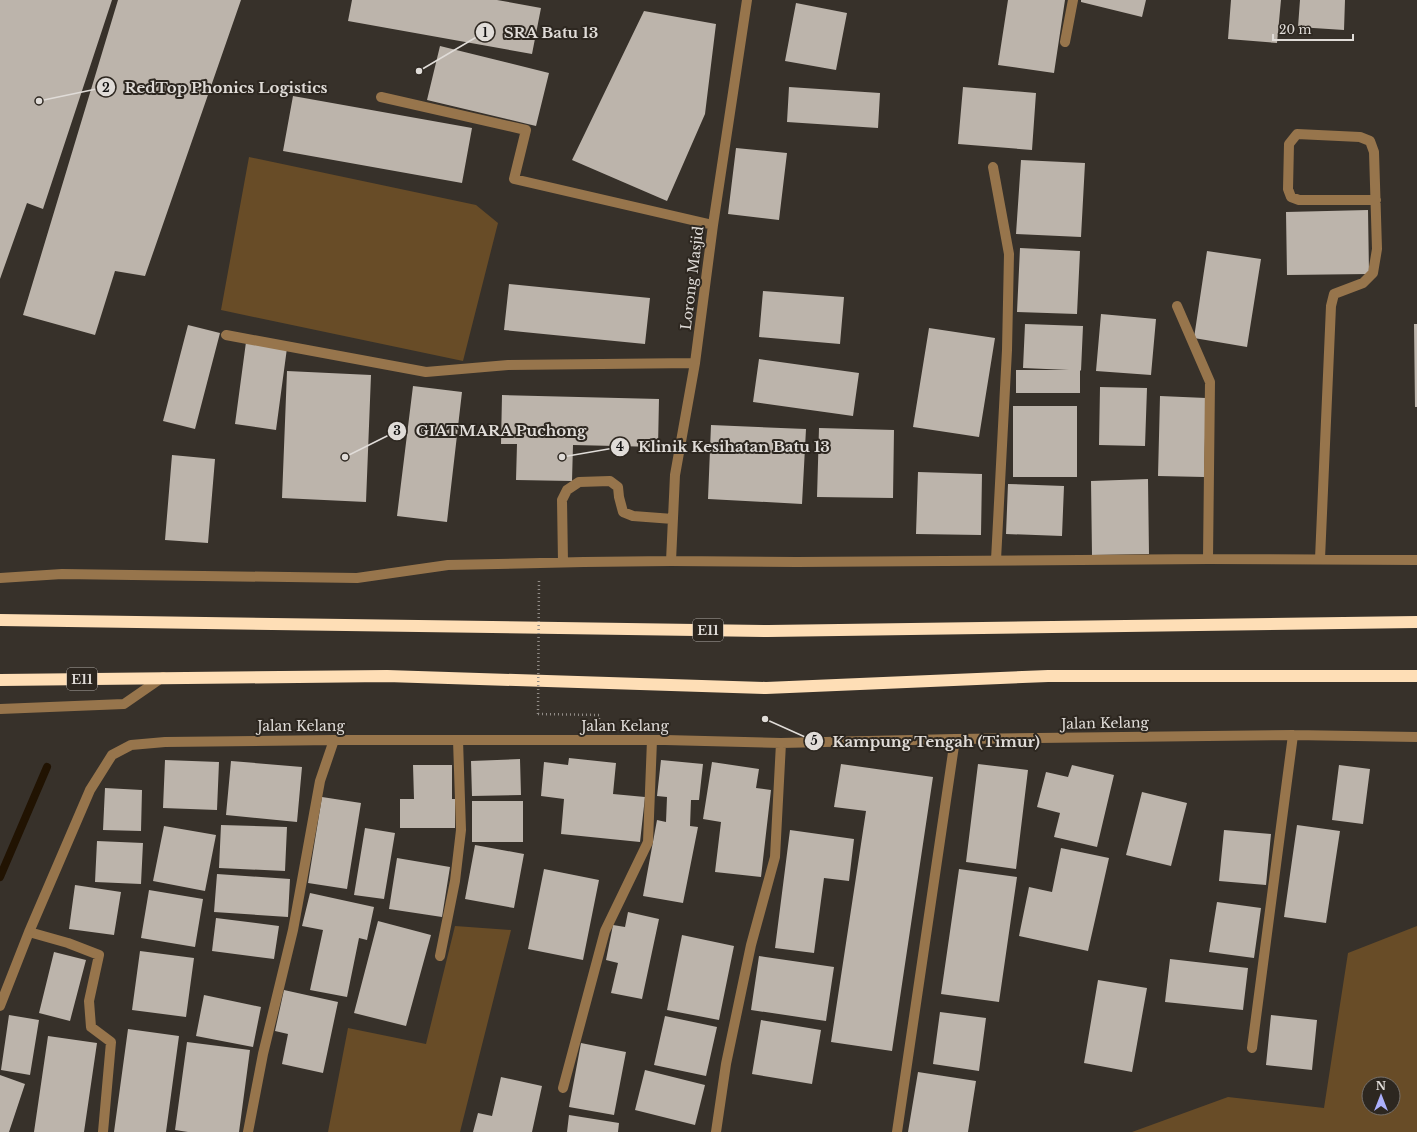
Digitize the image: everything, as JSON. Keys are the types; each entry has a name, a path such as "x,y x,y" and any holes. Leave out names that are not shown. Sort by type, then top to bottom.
{"highway":[{"name":"E11","path":"0,620 768,631 1417,622"},
{"name":"E11","path":"0,680 387,676 766,688 1048,676 1417,676"}],"street":[{"name":"Lorong Masjid","path":"671,561 675,475 695,363 713,225 747,0"},
{"path":"1065,42 1072,0"},
{"path":"381,97 526,130 514,180 713,225"},
{"path":"1320,559 1331,306 1334,294 1363,282 1373,273 1378,249 1376,200 1374,152 1370,141 1360,137 1297,134 1291,139 1289,144 1288,189 1291,197 1299,200 1376,200"},
{"path":"993,167 1009,254 1007,350 996,560"},
{"path":"1177,306 1210,382 1208,559"},
{"path":"226,335 426,372 508,365 695,363"},
{"path":"562,562 562,500 567,490 578,482 610,481 618,487 623,512 633,516 673,519"},
{"path":"0,578 62,574 357,578 448,565 562,562 1208,559 1417,560"},
{"path":"0,709 124,704 163,678"},
{"path":"1252,1048 1293,735"},
{"name":"Jalan Kelang","path":"0,1006 28,932 90,790 112,755 131,745 165,742 334,740 652,740 781,743 955,739 1293,735 1417,737"},
{"path":"897,1132 955,739"},
{"path":"248,1132 263,1054 293,930 320,780 334,740"},
{"path":"440,956 455,881 461,830 458,740"},
{"path":"563,1088 605,931 648,842 652,740"},
{"path":"716,1132 726,1064 749,953 775,857 781,743"},
{"path":"28,932 68,943 99,955 89,1001 91,1027 111,1042 103,1132"}],"path":[{"path":"539,578 538,714 598,715"}],"shaded area":[{"path":"249,157 476,205 498,223 463,361 221,310"},
{"path":"455,926 511,930 460,1132 328,1132 348,1028 426,1044"},
{"path":"1417,926 1417,1132 1132,1132 1228,1097 1324,1108 1348,953"}],"building":[{"path":"0,0 112,0 43,209 27,203 0,279"},
{"path":"118,0 241,0 145,276 115,271 95,335 23,315"},
{"path":"352,0 497,0 541,8 532,54 348,21"},
{"path":"1008,0 1065,0 1054,73 998,65"},
{"path":"1081,0 1146,0 1142,17 1081,2"},
{"path":"1231,0 1281,0 1277,43 1228,39"},
{"path":"1300,0 1345,0 1344,30 1298,27"},
{"path":"796,3 847,13 836,70 785,61"},
{"path":"644,11 716,24 705,114 667,201 572,160"},
{"path":"440,46 549,73 536,126 427,100"},
{"path":"789,87 880,93 878,128 787,122"},
{"path":"963,87 1036,93 1032,150 958,144"},
{"path":"293,96 472,128 462,183 283,151"},
{"path":"736,148 787,153 779,220 728,214"},
{"path":"1021,160 1085,163 1081,237 1016,234"},
{"path":"1368,210 1369,274 1287,275 1286,212"},
{"path":"1020,248 1080,251 1077,314 1017,312"},
{"path":"1207,251 1261,259 1247,347 1194,338"},
{"path":"509,284 650,298 645,344 504,330"},
{"path":"763,291 844,297 840,344 759,337"},
{"path":"1101,314 1156,319 1151,375 1096,371"},
{"path":"1025,324 1083,326 1080,393 1016,393 1016,370 1069,370 1023,368"},
{"path":"1414,324 1417,324 1417,407 1415,407"},
{"path":"188,325 220,333 195,429 163,421"},
{"path":"929,328 995,338 979,437 913,427"},
{"path":"246,342 287,348 276,430 235,424"},
{"path":"759,359 859,373 853,416 753,402"},
{"path":"287,371 371,375 366,502 282,498"},
{"path":"413,386 462,392 447,522 397,516"},
{"path":"1100,387 1147,388 1145,446 1099,445"},
{"path":"502,395 659,399 658,447 573,445 572,481 516,480 517,444 501,444"},
{"path":"1160,396 1206,398 1204,477 1158,476"},
{"path":"1013,406 1077,406 1077,477 1013,477"},
{"path":"711,425 806,429 802,504 708,499"},
{"path":"819,428 894,430 893,498 817,497"},
{"path":"172,455 215,459 208,543 165,540"},
{"path":"918,472 982,474 981,535 916,534"},
{"path":"1148,479 1149,554 1092,555 1091,481"},
{"path":"1008,484 1064,486 1062,536 1006,534"},
{"path":"569,758 616,763 613,794 645,797 640,842 561,834 564,799 541,796 544,762 568,765"},
{"path":"520,759 521,795 472,796 471,761"},
{"path":"165,760 219,762 217,810 163,808"},
{"path":"661,760 703,764 699,800 691,800 690,826 698,827 683,903 643,896 657,820 666,822 667,797 657,796"},
{"path":"231,761 302,767 297,822 226,815"},
{"path":"712,762 759,769 756,788 771,790 761,877 715,872 721,822 703,819"},
{"path":"841,764 933,777 892,1051 831,1042 866,811 834,807"},
{"path":"978,764 1028,770 1016,869 966,862"},
{"path":"413,765 452,765 452,799 455,799 455,828 400,828 400,799 414,799"},
{"path":"1072,765 1114,775 1097,847 1054,837 1060,813 1037,807 1046,772 1068,777"},
{"path":"1339,765 1370,769 1363,824 1332,820"},
{"path":"105,788 142,790 141,831 103,830"},
{"path":"1142,792 1187,803 1171,866 1126,855"},
{"path":"322,797 361,803 347,889 308,883"},
{"path":"472,801 523,801 523,842 472,842"},
{"path":"221,825 287,827 285,871 219,868"},
{"path":"1297,825 1340,831 1326,923 1284,917"},
{"path":"164,826 216,835 205,891 153,881"},
{"path":"365,828 395,833 384,899 354,895"},
{"path":"790,830 854,839 849,881 824,878 814,953 775,948"},
{"path":"1224,830 1271,834 1266,885 1219,881"},
{"path":"97,841 143,843 141,884 95,882"},
{"path":"475,845 524,854 514,908 465,899"},
{"path":"1061,848 1109,858 1088,951 1019,936 1029,887 1052,892"},
{"path":"397,858 450,867 442,917 389,909"},
{"path":"544,869 599,880 583,960 528,949"},
{"path":"959,869 1017,877 999,1002 941,994"},
{"path":"217,874 290,879 288,917 214,912"},
{"path":"75,885 121,892 114,935 69,929"},
{"path":"149,890 203,899 195,947 141,938"},
{"path":"310,893 374,907 367,940 359,938 347,997 310,990 323,930 302,926"},
{"path":"1217,902 1261,908 1254,958 1209,952"},
{"path":"628,912 659,919 642,999 611,993 618,963 606,960 613,925 625,927"},
{"path":"216,918 279,926 274,959 212,951"},
{"path":"378,921 431,935 406,1026 354,1013"},
{"path":"682,935 734,946 719,1020 667,1010"},
{"path":"140,951 194,958 186,1017 132,1010"},
{"path":"54,952 86,960 70,1021 39,1013"},
{"path":"759,956 834,967 826,1021 751,1010"},
{"path":"1170,959 1248,968 1243,1010 1165,1002"},
{"path":"1098,980 1147,988 1132,1072 1084,1063"},
{"path":"284,990 338,1002 323,1073 282,1064 288,1034 275,1031"},
{"path":"204,995 261,1007 253,1047 196,1036"},
{"path":"940,1012 986,1018 979,1071 933,1064"},
{"path":"9,1015 39,1020 30,1075 1,1070"},
{"path":"1271,1015 1317,1020 1312,1070 1266,1065"},
{"path":"665,1016 717,1027 706,1076 654,1065"},
{"path":"761,1020 821,1030 812,1084 752,1074"},
{"path":"128,1029 179,1036 166,1132 114,1132"},
{"path":"48,1036 97,1043 84,1132 34,1132"},
{"path":"187,1042 250,1050 239,1132 188,1132 175,1130"},
{"path":"581,1043 626,1052 614,1115 569,1107"},
{"path":"645,1070 705,1085 695,1125 635,1110"},
{"path":"918,1072 976,1081 968,1132 908,1132"},
{"path":"0,1075 25,1084 9,1132 0,1132"},
{"path":"501,1077 542,1086 532,1132 473,1132 478,1113 492,1116"},
{"path":"569,1115 619,1123 618,1132 567,1132"}],"waterway":[{"path":"0,877 47,767"}],"place":[{"name":"SRA Batu 13","path":"419,71"},
{"name":"RedTop Phonics Logistics","path":"39,101"},
{"name":"GIATMARA Puchong","path":"345,457"},
{"name":"Klinik Kesihatan Batu 13","path":"562,457"},
{"name":"Kampung Tengah (Timur)","path":"765,719"}]}
